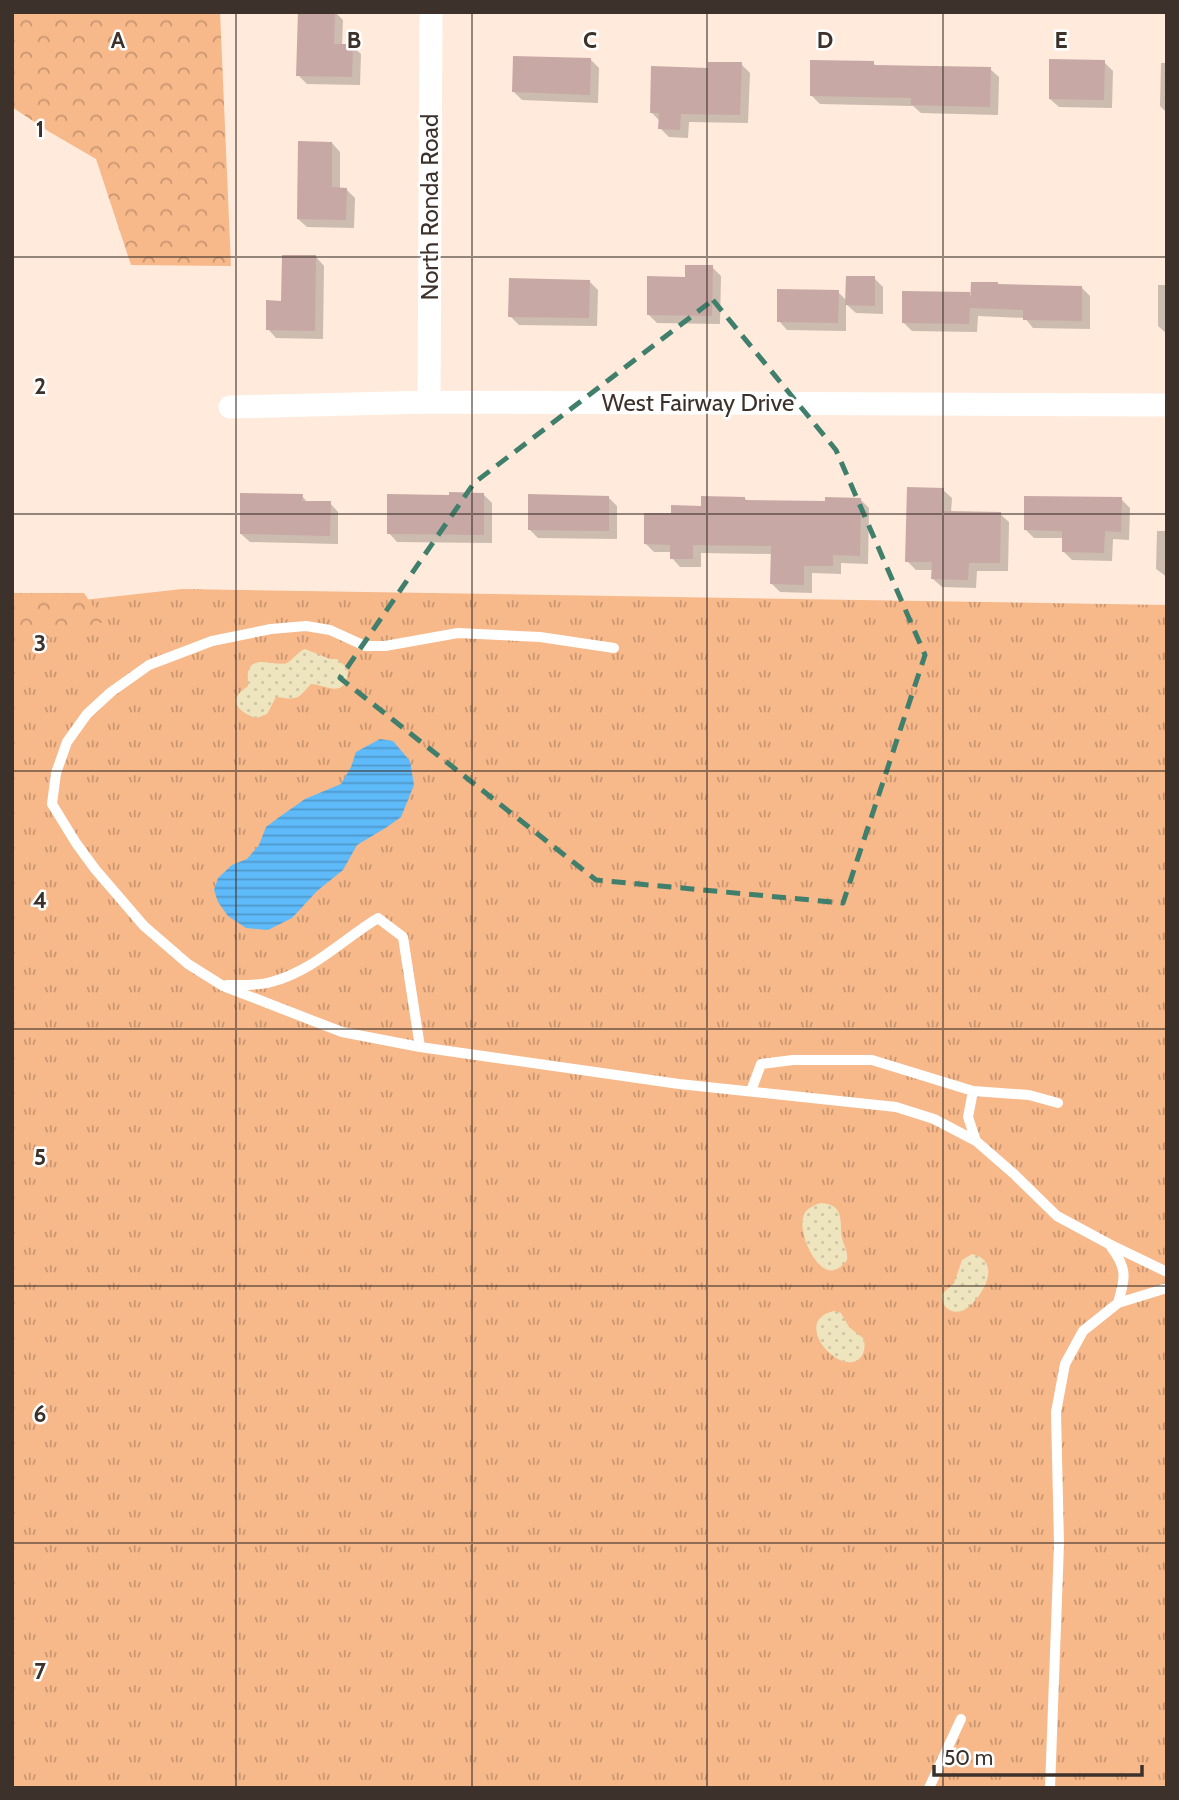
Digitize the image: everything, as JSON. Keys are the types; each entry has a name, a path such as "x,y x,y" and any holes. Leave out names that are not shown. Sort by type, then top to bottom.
{"street":[{"name":"North Ronda Road","path":"429,402 431,12"},
{"name":"West Fairway Drive","path":"230,407 429,402 1167,405"}],"lane":[{"path":"614,648 540,637 458,633 385,646 365,646 330,630 306,626 271,629 212,641 149,665 111,692 87,714 67,742 56,773 52,804 95,869 144,926 188,964 223,986 342,1032 420,1047 680,1084 896,1107 934,1119 976,1141 1057,1216 1167,1272"},
{"path":"223,986 269,983 304,970 378,918 403,937 420,1047"},
{"path":"751,1091 761,1064 793,1060 872,1060 974,1091 1029,1095 1058,1103"},
{"path":"974,1091 968,1117 976,1141"},
{"path":"1109,1244 1121,1259 1125,1276 1118,1303"},
{"path":"1050,1788 1059,1544 1056,1412 1065,1364 1083,1331 1118,1303 1167,1288"},
{"path":"929,1788 961,1719"}],"highlighted area":[{"path":"713,300 836,450 925,655 843,903 596,880 340,678 474,483"}],"green space":[{"path":"12,12 220,12 231,266 131,265 96,159 12,107"},
{"path":"182,589 1167,605 1167,1788 12,1788 12,608"},
{"path":"12,593 84,593 104,622 12,649"}],"sand":[{"path":"305,649 337,659 346,667 348,670 344,685 335,689 311,684 296,698 276,697 267,714 257,718 241,710 236,703 237,698 248,686 248,673 252,665 261,662 287,663"},
{"path":"821,1203 834,1207 840,1215 847,1260 834,1270 822,1267 811,1253 802,1225 806,1211"},
{"path":"972,1254 982,1258 987,1264 987,1281 971,1305 959,1312 951,1311 943,1302 942,1294 954,1283 962,1260"},
{"path":"834,1311 841,1313 849,1327 864,1339 864,1350 859,1359 850,1362 840,1360 822,1345 817,1335 817,1325 822,1317"}],"water":[{"path":"380,739 393,741 410,761 414,785 401,817 357,845 343,870 317,891 292,918 268,930 246,928 228,916 218,902 214,890 218,878 232,865 247,859 259,845 266,827 305,799 341,784 356,752"}],"building":[{"path":"298,12 335,12 334,44 353,44 352,77 296,76"},
{"path":"513,56 591,58 590,95 512,92"},
{"path":"1049,59 1105,60 1104,100 1049,99"},
{"path":"810,60 874,61 874,65 991,67 990,107 911,105 911,98 810,96"},
{"path":"708,62 742,62 740,115 681,114 680,130 658,129 659,113 650,113 651,66 708,68"},
{"path":"298,141 332,142 332,187 347,188 346,220 297,219"},
{"path":"282,255 316,255 315,331 266,330 266,300 281,301"},
{"path":"685,265 713,265 712,316 647,315 647,276 685,277"},
{"path":"846,276 875,276 875,306 845,305"},
{"path":"509,278 590,280 589,318 508,317"},
{"path":"971,282 1082,286 1082,321 1023,320 1023,310 970,308 969,324 902,323 902,291 970,292 970,303"},
{"path":"777,289 839,290 838,323 777,322"},
{"path":"907,487 944,488 943,511 1001,512 1000,563 969,563 968,580 931,579 932,562 905,562"},
{"path":"449,492 484,493 484,535 387,534 387,494 449,495"},
{"path":"240,493 303,494 302,501 331,501 330,536 240,534"},
{"path":"528,494 609,496 609,531 528,530"},
{"path":"701,496 745,497 745,500 825,501 825,497 861,498 860,556 833,555 833,566 804,566 804,585 770,584 771,546 693,545 693,559 670,559 670,545 644,544 644,513 671,513 671,505 701,506"},
{"path":"1024,496 1122,497 1121,532 1105,531 1104,553 1062,552 1062,531 1024,530"}]}
